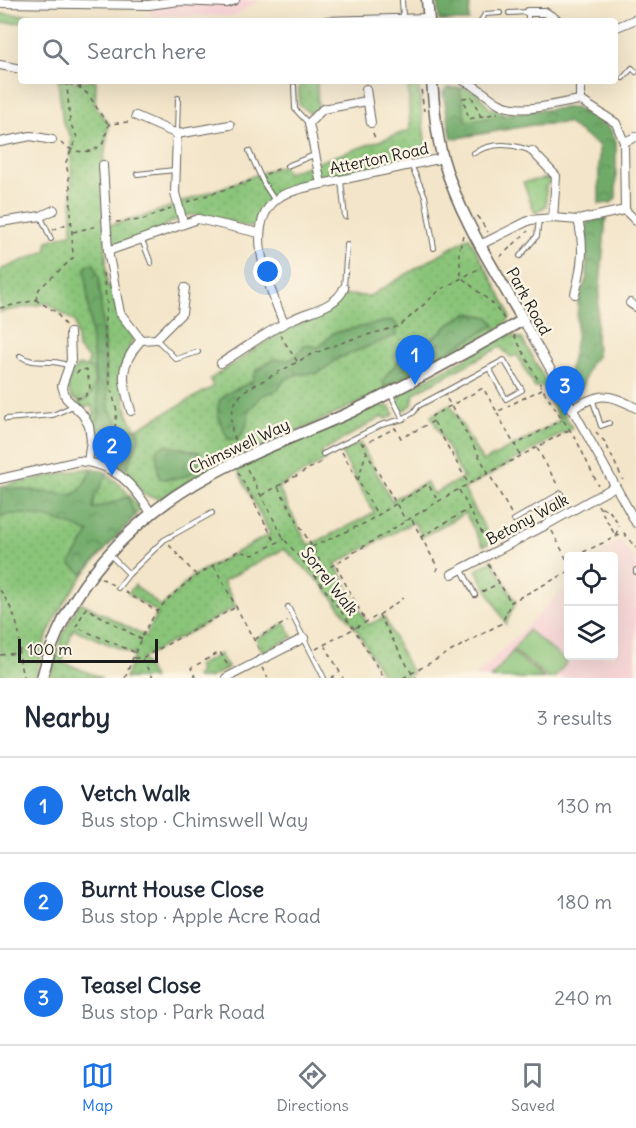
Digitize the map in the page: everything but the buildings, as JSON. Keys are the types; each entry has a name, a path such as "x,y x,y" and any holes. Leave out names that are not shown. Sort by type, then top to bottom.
{"street":[{"path":"0,3 179,1 227,3 235,0"},
{"path":"427,0 428,18"},
{"path":"528,12 545,12 554,18"},
{"path":"618,27 636,19"},
{"path":"0,64 18,68"},
{"name":"Park Road","path":"432,84 443,158 480,245 572,408 632,523"},
{"path":"473,84 502,106 517,109 580,100 616,123 624,142 625,210 636,221"},
{"path":"580,84 580,100"},
{"path":"366,89 371,123"},
{"path":"309,123 323,109 367,101"},
{"path":"136,116 177,134 230,125"},
{"name":"Atterton Road","path":"309,123 321,184"},
{"path":"177,134 175,193 183,222"},
{"path":"0,142 32,136 52,140"},
{"path":"624,142 636,137"},
{"path":"532,151 556,176 553,218"},
{"name":"Atterton Road","path":"275,201 303,188 443,158"},
{"path":"103,165 108,251 120,313 141,340"},
{"path":"275,201 258,233 264,270 284,324"},
{"path":"0,222 41,216 54,210"},
{"path":"480,245 537,219 578,220 625,210"},
{"path":"108,251 142,240 183,222 198,219 258,233"},
{"path":"575,294 583,262 583,240 578,220"},
{"path":"131,411 122,370 129,354 141,340 156,339 182,313 185,288"},
{"path":"221,363 284,324 319,310 342,294 344,288"},
{"name":"Chimswell Way","path":"42,678 53,639 63,618 93,573 151,513 186,488 233,463 390,393 523,320"},
{"path":"70,333 71,360 62,386 66,398 89,426 91,440 88,462"},
{"path":"572,408 600,395 618,397 636,408"},
{"path":"0,479 79,461 88,462 122,475 134,486 151,513"},
{"name":"Betony Walk","path":"452,574 550,524 614,487"},
{"path":"229,676 304,638"}],"lane":[{"path":"402,0 403,18"},
{"path":"509,13 528,12 528,18"},
{"path":"483,18 485,14 500,13"},
{"path":"623,78 632,68 636,72"},
{"path":"294,86 295,109 309,123"},
{"path":"177,134 178,98"},
{"path":"474,153 487,145 511,145 532,151"},
{"path":"249,151 275,201"},
{"path":"287,166 315,155"},
{"path":"411,164 425,196 434,248"},
{"path":"136,174 176,170"},
{"path":"341,180 345,217"},
{"path":"41,216 51,239"},
{"path":"520,256 537,236 537,219"},
{"path":"142,240 151,263"},
{"path":"344,288 347,245"},
{"path":"156,339 176,359 198,352"},
{"path":"20,356 31,363 59,361 67,370"},
{"path":"324,454 403,418 424,403 444,392 489,368 504,360 522,390 506,399 489,368"},
{"path":"390,393 403,418"},
{"path":"590,399 601,426 609,423"},
{"path":"6,419 54,415 74,406"},
{"path":"514,520 542,506 561,493"},
{"path":"542,506 550,524"},
{"path":"118,588 164,540 212,513"},
{"path":"109,554 129,574"},
{"path":"462,569 476,595"},
{"path":"288,607 324,678"}],"path":[{"path":"63,84 72,84 90,96 109,124"},
{"path":"81,84 81,89"},
{"path":"36,300 39,289 73,258 66,162 76,137 70,123 67,85"},
{"path":"481,117 472,97 463,98 469,119 494,115 509,107"},
{"path":"109,124 131,122 136,116"},
{"path":"371,123 376,141"},
{"path":"52,140 60,142 69,150 87,152 100,147 109,124"},
{"path":"72,233 107,224 143,220 287,166"},
{"path":"473,208 492,238"},
{"path":"500,257 532,227 537,219"},
{"path":"48,232 72,222"},
{"path":"495,256 501,266"},
{"path":"240,451 232,431 234,404 244,391 297,361 349,340 400,326 440,290 482,266"},
{"path":"102,275 107,305 104,326 110,385 117,411 109,469"},
{"path":"0,308 36,300 56,312 70,333"},
{"path":"276,329 297,361"},
{"path":"67,370 73,377 82,369 89,374 88,393 80,398 72,394"},
{"path":"569,385 590,399"},
{"path":"432,416 483,388 521,456"},
{"path":"497,412 542,388"},
{"path":"444,392 514,520"},
{"path":"424,403 469,484"},
{"path":"516,448 515,445 562,420"},
{"path":"362,445 395,429 401,438 434,421"},
{"path":"315,576 459,489 569,430"},
{"path":"596,431 608,449 624,486"},
{"path":"358,437 406,522"},
{"path":"339,446 378,516"},
{"path":"537,448 561,493"},
{"path":"358,481 366,452"},
{"path":"261,496 325,460 324,454"},
{"path":"233,463 276,544"},
{"name":"Sorrel Walk","path":"247,468 284,539 354,629 384,678"},
{"path":"312,547 378,516 428,484 439,502"},
{"path":"278,487 325,571"},
{"path":"459,489 494,553"},
{"path":"594,499 615,536"},
{"path":"421,537 470,508"},
{"path":"600,509 608,510 619,524"},
{"path":"411,519 438,568 436,572"},
{"path":"619,524 632,523"},
{"path":"550,524 564,554"},
{"path":"615,536 619,524"},
{"path":"583,552 624,533 636,548"},
{"path":"124,678 158,611 196,575 238,551 253,555 284,539"},
{"path":"164,540 196,575"},
{"path":"484,557 511,602"},
{"path":"213,565 254,639 268,678"},
{"path":"335,565 366,622"},
{"path":"93,573 158,611"},
{"path":"403,678 502,623 511,602 564,574"},
{"path":"476,595 500,583"},
{"path":"0,590 11,606 19,633 19,653 25,678"},
{"path":"311,651 379,615 403,598"},
{"path":"133,657 142,658 236,607"},
{"path":"135,653 76,627 86,608 142,639"},
{"path":"379,615 412,674 417,678"},
{"path":"254,639 294,618"},
{"path":"325,644 343,678"},
{"path":"196,678 191,669 220,652 229,676"},
{"path":"0,655 19,653"},
{"path":"142,658 153,678"},
{"path":"331,678 340,673"}],"shaded area":[{"path":"150,0 261,0 233,16 151,16"},
{"path":"620,540 636,561 636,678 474,678 564,589 564,660 618,660 618,552 603,552"}],"green space":[{"path":"438,0 470,0 469,18 439,18"},
{"path":"0,14 66,16 66,18 18,18 18,22 0,23"},
{"path":"58,84 96,84 95,106 109,124 103,165 107,286 111,286 119,318 133,338 119,373 128,415 136,429 213,387 210,379 284,330 315,318 344,295 370,296 469,237 507,307 510,318 504,325 415,376 303,429 220,464 159,499 145,495 125,468 96,451 90,418 95,414 90,405 81,409 78,404 89,359 78,349 75,322 47,303 0,312 0,270 46,251 48,241 72,233 71,137 63,123"},
{"path":"299,84 317,84 318,112 314,116 299,104"},
{"path":"408,84 418,84 427,157 288,188 270,200 255,226 249,227 205,215 190,215 181,217 140,239 121,243 112,241 109,225 142,217 283,165 287,173 410,130"},
{"path":"447,88 463,88 471,120 520,112 575,107 610,129 616,141 616,198 611,203 599,204 599,146 567,123 532,125 452,139 443,93"},
{"path":"460,88 475,91 490,109 498,109 503,115 466,122"},
{"path":"550,178 546,188 546,206 535,213 523,182"},
{"path":"606,217 596,333 597,357 590,363 582,388 579,388 570,382 568,377 576,339 578,302 587,277 586,223"},
{"path":"88,264 94,264 99,277 109,410 121,426 139,430 139,439 126,470 95,452 94,425 99,417 85,269"},
{"path":"469,313 489,317 495,325 384,387 383,381 397,363 451,323"},
{"path":"392,320 397,325 397,335 339,358 319,373 297,374 284,380 278,390 263,395 248,411 246,427 237,440 228,439 219,416 219,402 230,392 252,382 256,370 275,359 293,358 304,345 319,347 333,333"},
{"path":"509,335 522,339 572,428 464,489 492,542 483,546 465,513 422,537 414,522 335,564 368,625 384,617 412,674 404,678 384,678 357,630 322,584 284,549 223,581 236,607 142,658 153,678 125,678 135,655 73,629 62,662 102,678 50,678 63,634 80,602 145,636 158,613 128,593 135,585 161,607 194,575 270,534 237,469 379,405 390,407 394,415 386,419 383,416 321,452 325,461 278,487 305,540 310,545 374,513 341,452 360,443 392,500 426,482 433,494 463,478 431,416 450,404 483,462 560,421 542,385 535,388 517,355 511,357 500,347 414,393 412,405 402,411 398,402 403,392"},
{"path":"79,365 92,369 94,379 92,392 82,402 73,399 68,385 72,372"},
{"path":"165,445 199,452 203,466 182,477 159,478 156,451"},
{"path":"89,468 106,475 119,484 140,510 90,567 61,608 41,653 36,678 0,678 0,486"},
{"path":"93,468 108,473 95,497 93,509 128,497 135,516 83,574 70,564 89,533 45,517 22,514 0,516 0,487 72,495 80,490"},
{"path":"492,560 516,602 506,624 476,570"},
{"path":"285,623 293,637 263,652 256,639"},
{"path":"528,630 567,662 554,678 548,678 513,650"},
{"path":"512,652 544,678 491,678"},
{"path":"220,654 228,668 209,678 195,676 200,673 197,666"}],"place":[{"name":"Vetch Walk","path":"415,385"},
{"name":"Teasel Close","path":"565,416"},
{"name":"Burnt House Close","path":"112,476"}]}
